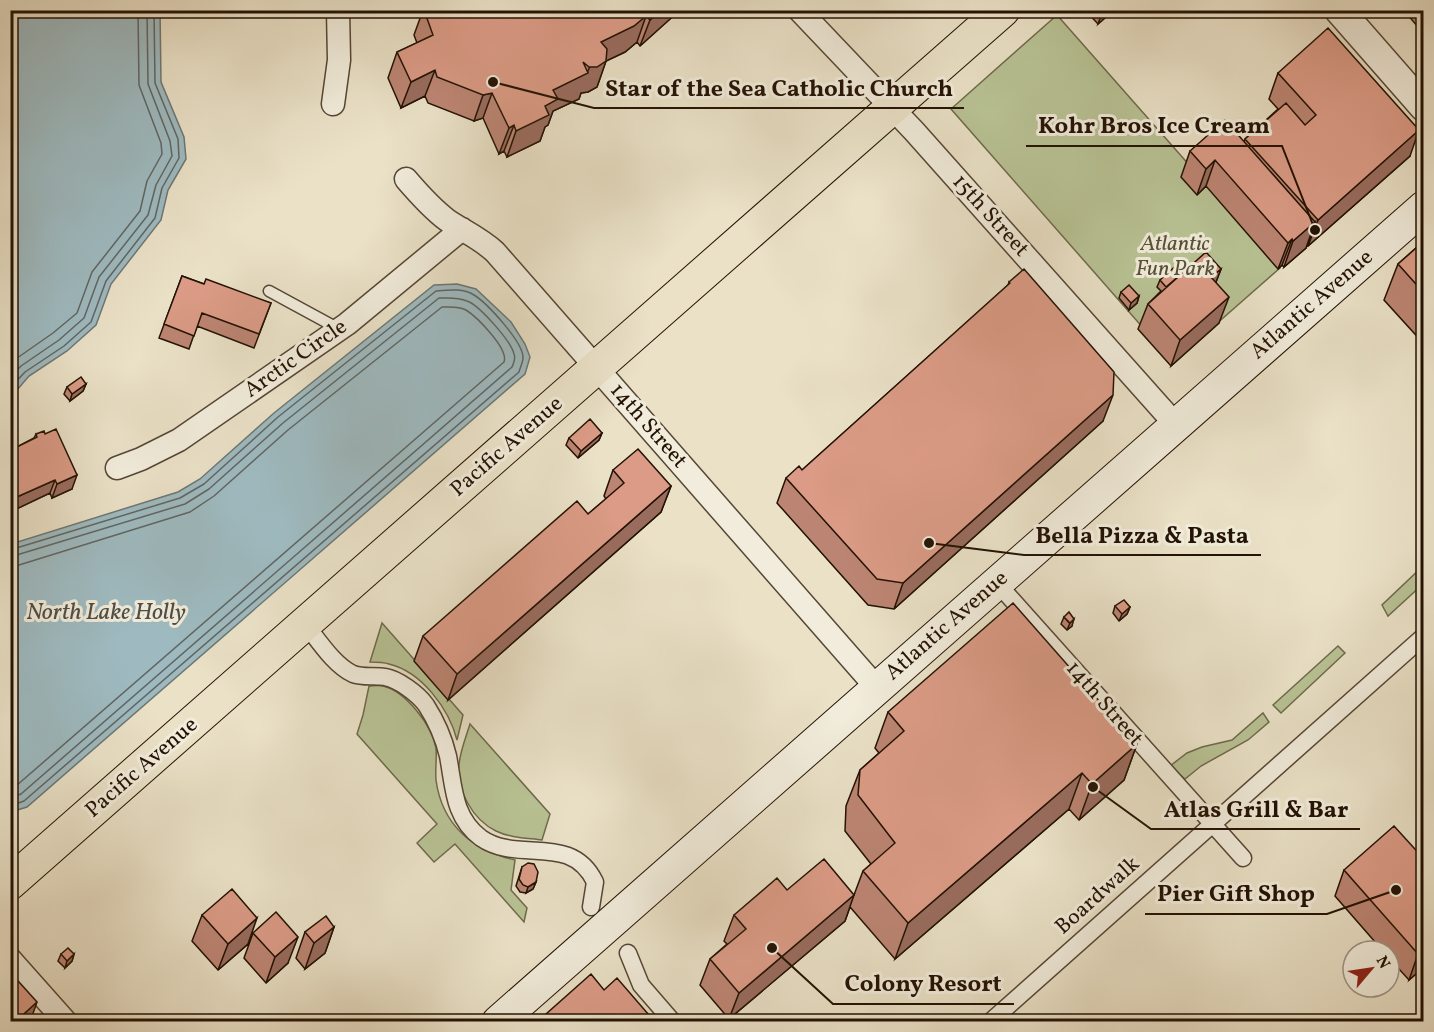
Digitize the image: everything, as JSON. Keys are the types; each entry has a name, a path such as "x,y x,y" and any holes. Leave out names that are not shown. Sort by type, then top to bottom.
{"highway":[{"name":"Pacific Avenue","path":"10,883 1003,10"}],"main road":[{"name":"Atlantic Avenue","path":"515,1016 877,688 1424,207"}],"street":[{"path":"333,104 339,60 338,10"},
{"name":"15th Street","path":"800,10 892,108 1176,425"},
{"path":"1339,10 1424,107"},
{"name":"14th Street","path":"406,179 436,212 476,236 495,252 877,688"},
{"name":"Arctic Circle","path":"117,468 179,440 339,329 462,229"},
{"name":"14th Street","path":"997,582 1243,858"},
{"path":"306,625 342,668 364,677 393,679 425,704 448,754 454,792 466,824 483,839 505,848 556,852 575,858 595,882 591,908"},
{"name":"Boardwalk","path":"990,1022 1424,636"},
{"path":"628,953 641,985 673,1022"},
{"path":"10,959 66,1022"}],"lane":[{"path":"269,291 339,329"}],"green space":[{"name":"Atlantic Fun Park","path":"1057,15 1280,268 1173,362 951,109"},
{"path":"1423,566 1423,584 1388,616 1382,605"},
{"path":"382,623 463,715 457,740 441,704 423,683 401,668 370,662"},
{"path":"1338,646 1345,653 1281,713 1273,705"},
{"path":"369,686 381,686 400,695 416,710 429,729 436,748 436,780 445,810 462,834 473,843 500,856 515,860 511,890 527,908 524,922 455,844 434,862 417,843 437,824 357,734"},
{"path":"1263,713 1269,722 1248,740 1201,766 1185,779 1170,766 1187,753 1232,740"},
{"path":"470,724 550,814 542,840 496,831 473,812 463,794 459,775 462,749"}],"water":[{"path":"11,10 160,11 161,82 184,137 186,159 168,190 161,220 111,284 96,325 67,351 29,376 11,397"},
{"name":"North Lake Holly","path":"457,284 476,289 511,322 525,344 530,357 525,374 27,807 11,812 11,544 178,492 200,479 274,413 434,285"}],"building":[{"path":"424,10 452,10 453,12 459,10 462,17 476,10 661,10 650,20 646,16 634,26 601,42 607,49 606,61 597,67 589,67 583,62 588,73 553,90 558,99 545,106 549,115 516,131 514,125 509,128 492,93 483,95 437,77 435,70 411,82 397,52 433,35"},
{"path":"1328,28 1419,130 1318,220 1245,139 1286,103 1305,125 1316,115 1278,73"},
{"path":"1225,120 1315,222 1293,241 1292,239 1288,243 1215,160 1206,169 1190,151"},
{"path":"1424,241 1424,293 1398,264"},
{"path":"1206,252 1221,269 1211,277 1229,297 1180,340 1148,304"},
{"path":"1182,260 1188,268 1166,287 1160,280"},
{"path":"1024,269 1114,372 1113,395 903,583 877,579 786,478 799,466 802,470"},
{"path":"182,276 204,284 206,279 271,303 259,334 202,313 194,336 164,324"},
{"path":"1129,285 1139,296 1131,303 1121,292"},
{"path":"81,377 86,384 72,394 67,387"},
{"path":"590,419 602,433 581,451 569,438"},
{"path":"56,429 77,475 57,484 55,480 10,500 10,442 14,441 17,447 37,437 36,434 44,431 45,434"},
{"path":"638,449 671,486 457,674 423,636 577,501 588,514 624,483 613,470"},
{"path":"1124,600 1130,607 1122,614 1115,606"},
{"path":"1013,603 1137,744 1092,784 1082,773 908,923 863,871 895,843 858,795 860,770 904,731 888,712"},
{"path":"1069,612 1074,619 1070,623 1064,617"},
{"path":"1394,826 1424,859 1424,949 1418,954 1344,870"},
{"path":"824,859 854,895 739,993 710,959 746,929 734,915 777,878 787,890"},
{"path":"528,863 534,864 538,872 536,882 528,887 523,885 519,879 522,867"},
{"path":"232,889 257,918 228,944 202,915"},
{"path":"276,912 298,937 275,957 253,933"},
{"path":"326,916 334,927 314,943 305,932"},
{"path":"68,948 74,954 67,961 61,954"},
{"path":"10,972 37,1002 15,1022 10,1022"},
{"path":"591,974 604,990 617,978 655,1022 537,1022"}],"place":[{"name":"Star of the Sea Catholic Church","path":"493,82"},
{"name":"Kohr Bros Ice Cream","path":"1315,230"},
{"name":"Bella Pizza & Pasta","path":"929,543"},
{"name":"Atlas Grill & Bar","path":"1093,787"},
{"name":"Pier Gift Shop","path":"1396,890"},
{"name":"Colony Resort","path":"772,948"}]}
